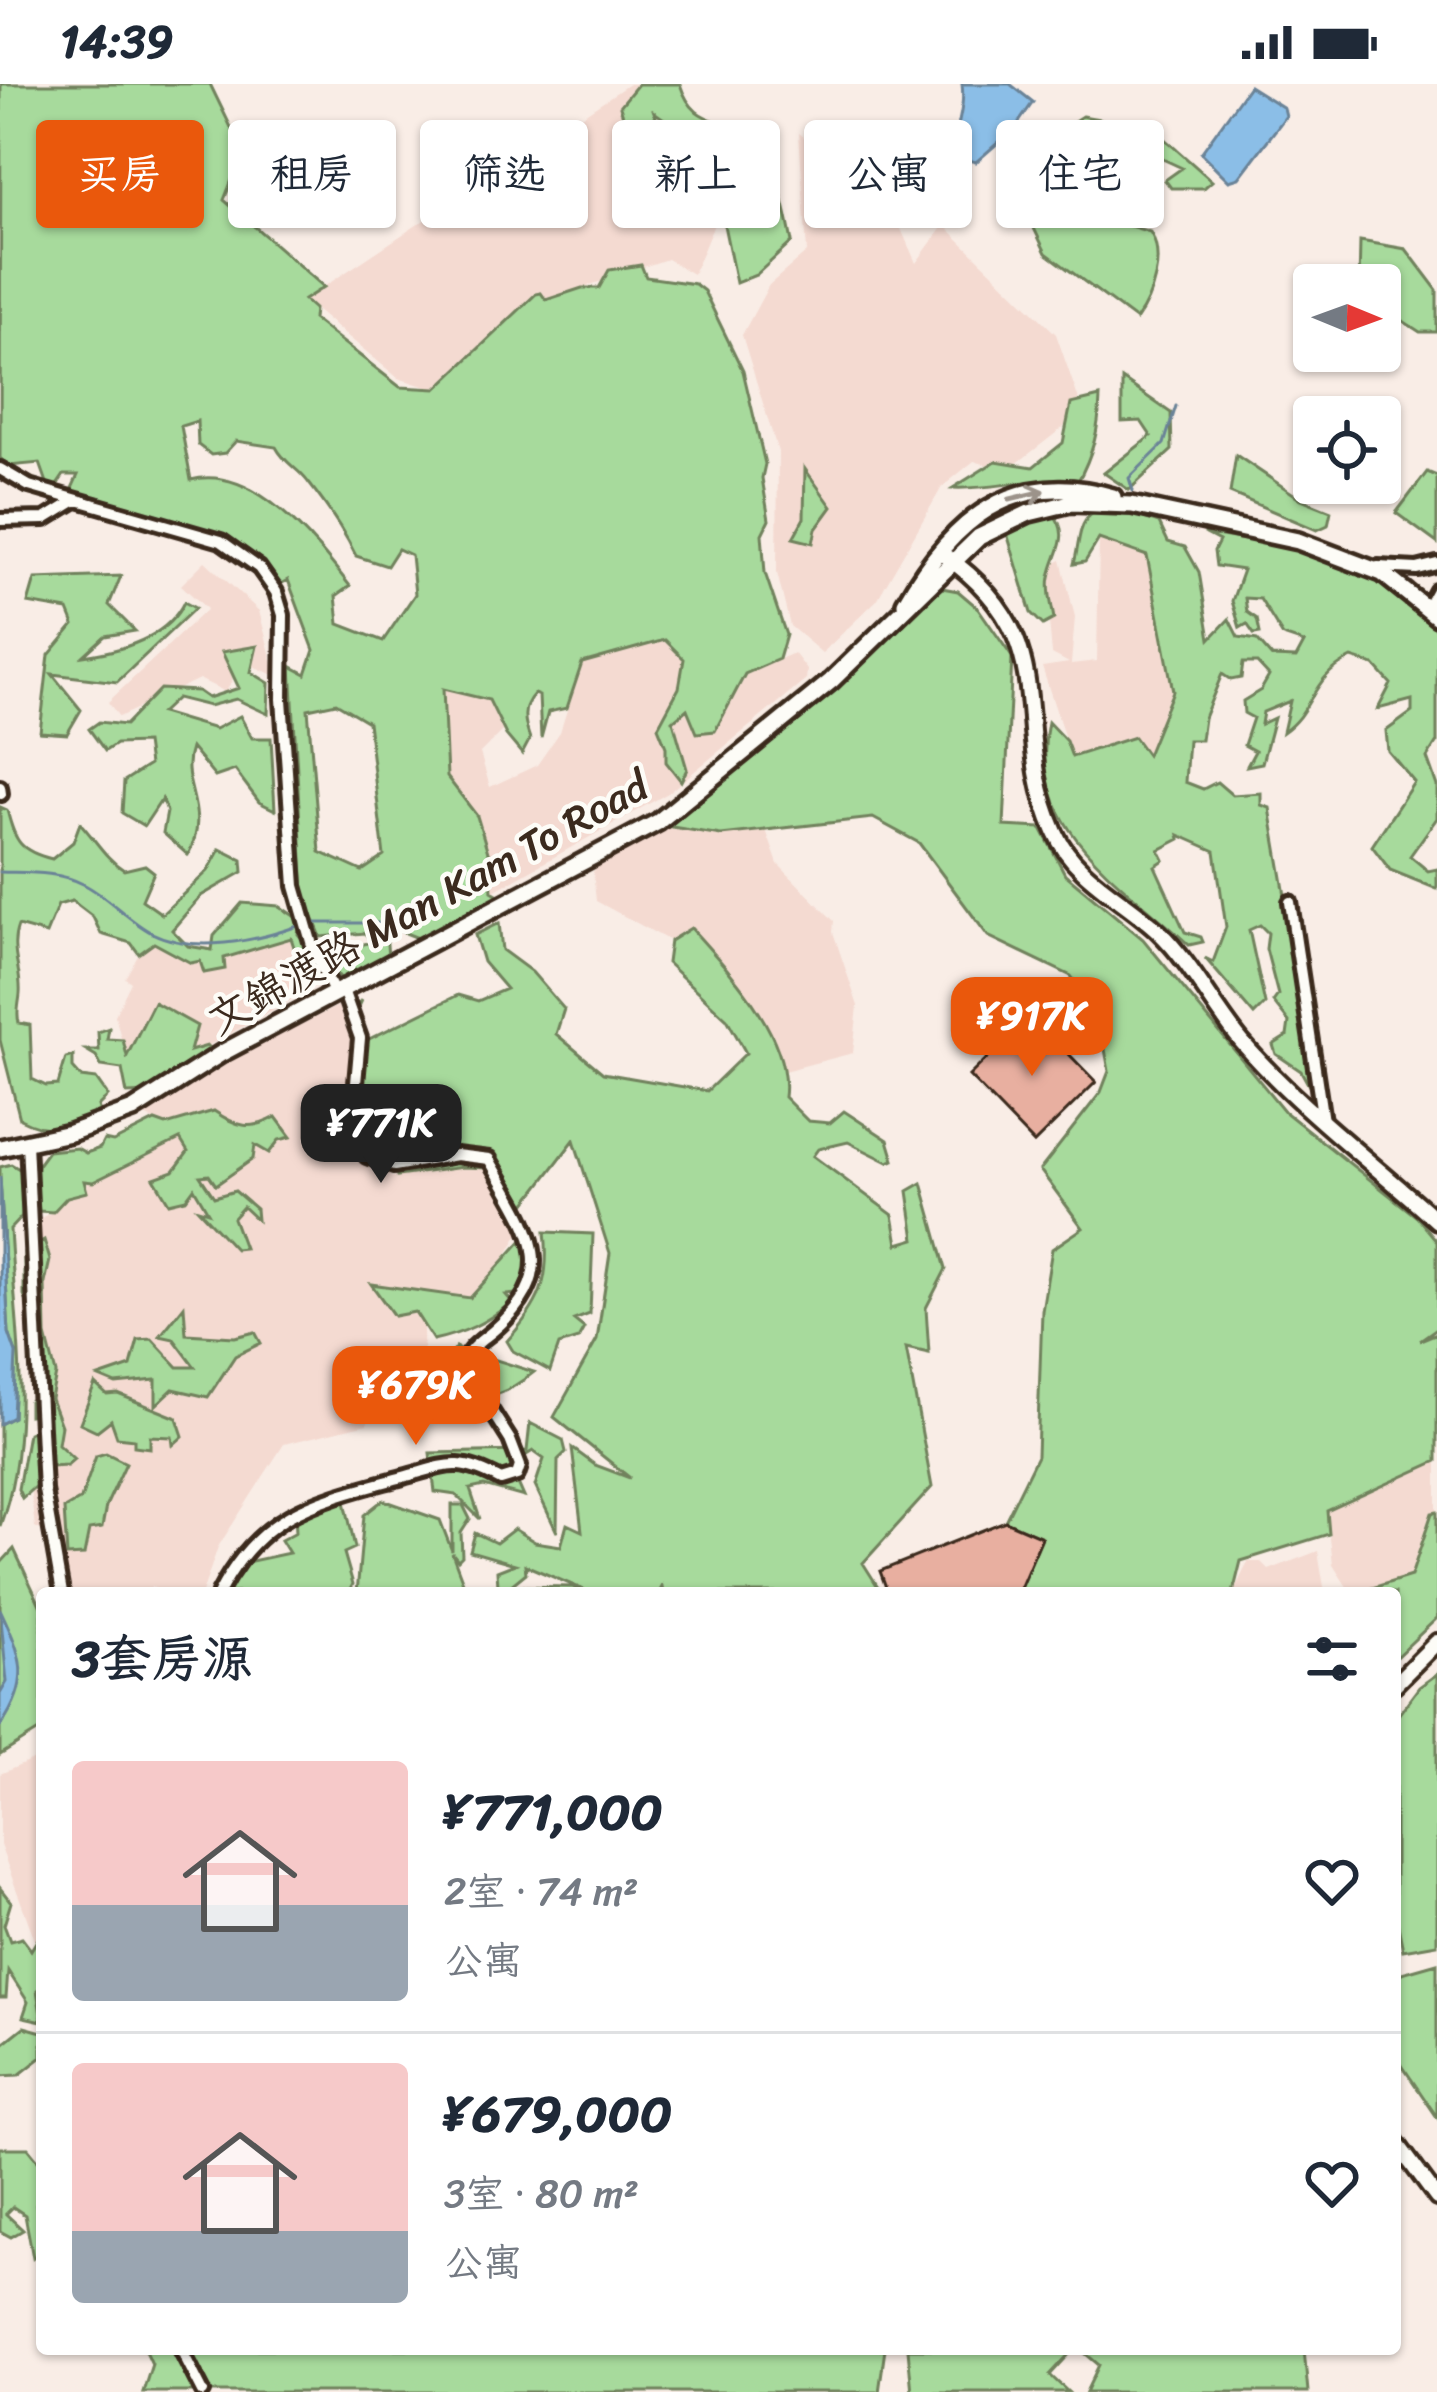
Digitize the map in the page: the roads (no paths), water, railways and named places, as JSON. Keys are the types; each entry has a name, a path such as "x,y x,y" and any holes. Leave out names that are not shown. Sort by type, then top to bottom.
{"main road":[{"name":"文錦渡路 Man Kam To Road","path":"14,1146 134,1110 222,1053 658,822 831,681 896,619 946,556 1029,513 1070,503 1132,505 1298,541 1369,566 1432,612"}],"street":[{"path":"0,469 18,482 221,541 259,568 276,592 284,627 282,699 295,886 314,952 360,1038 353,1118 367,1156 394,1166 455,1155 489,1159 529,1228 536,1261 533,1284 515,1311 470,1350 463,1366 510,1440 520,1466 517,1475 501,1480 465,1463 440,1464 324,1497 267,1530 224,1587"},
{"path":"0,520 45,519 76,500"},
{"path":"946,556 1001,609 1021,649 1032,700 1040,789 1068,856 1160,933 1242,1041 1322,1121 1437,1220"},
{"path":"1369,566 1417,569 1437,564"},
{"path":"1432,612 1437,590"},
{"path":"1290,902 1322,1121"},
{"path":"14,1146 44,1490 61,1587"},
{"path":"1401,1678 1437,1642"},
{"path":"1401,2149 1437,2198"},
{"path":"185,2355 203,2392"}],"water":[{"path":"962,84 1010,84 1033,102 1021,120 996,120 996,145 976,162 972,161 972,120 959,120"},
{"path":"1249,86 1284,108 1286,116 1239,178 1229,181 1201,153"},
{"path":"0,1177 9,1333 16,1353 13,1417 0,1424"},
{"path":"0,1609 21,1668 17,1695 0,1727 0,1694 7,1682"}],"waterway":[{"path":"1133,491 1129,478 1164,444 1176,406"},
{"path":"0,872 73,880 152,933 187,943 244,940 298,926"},
{"path":"315,923 413,923 437,909"}]}
